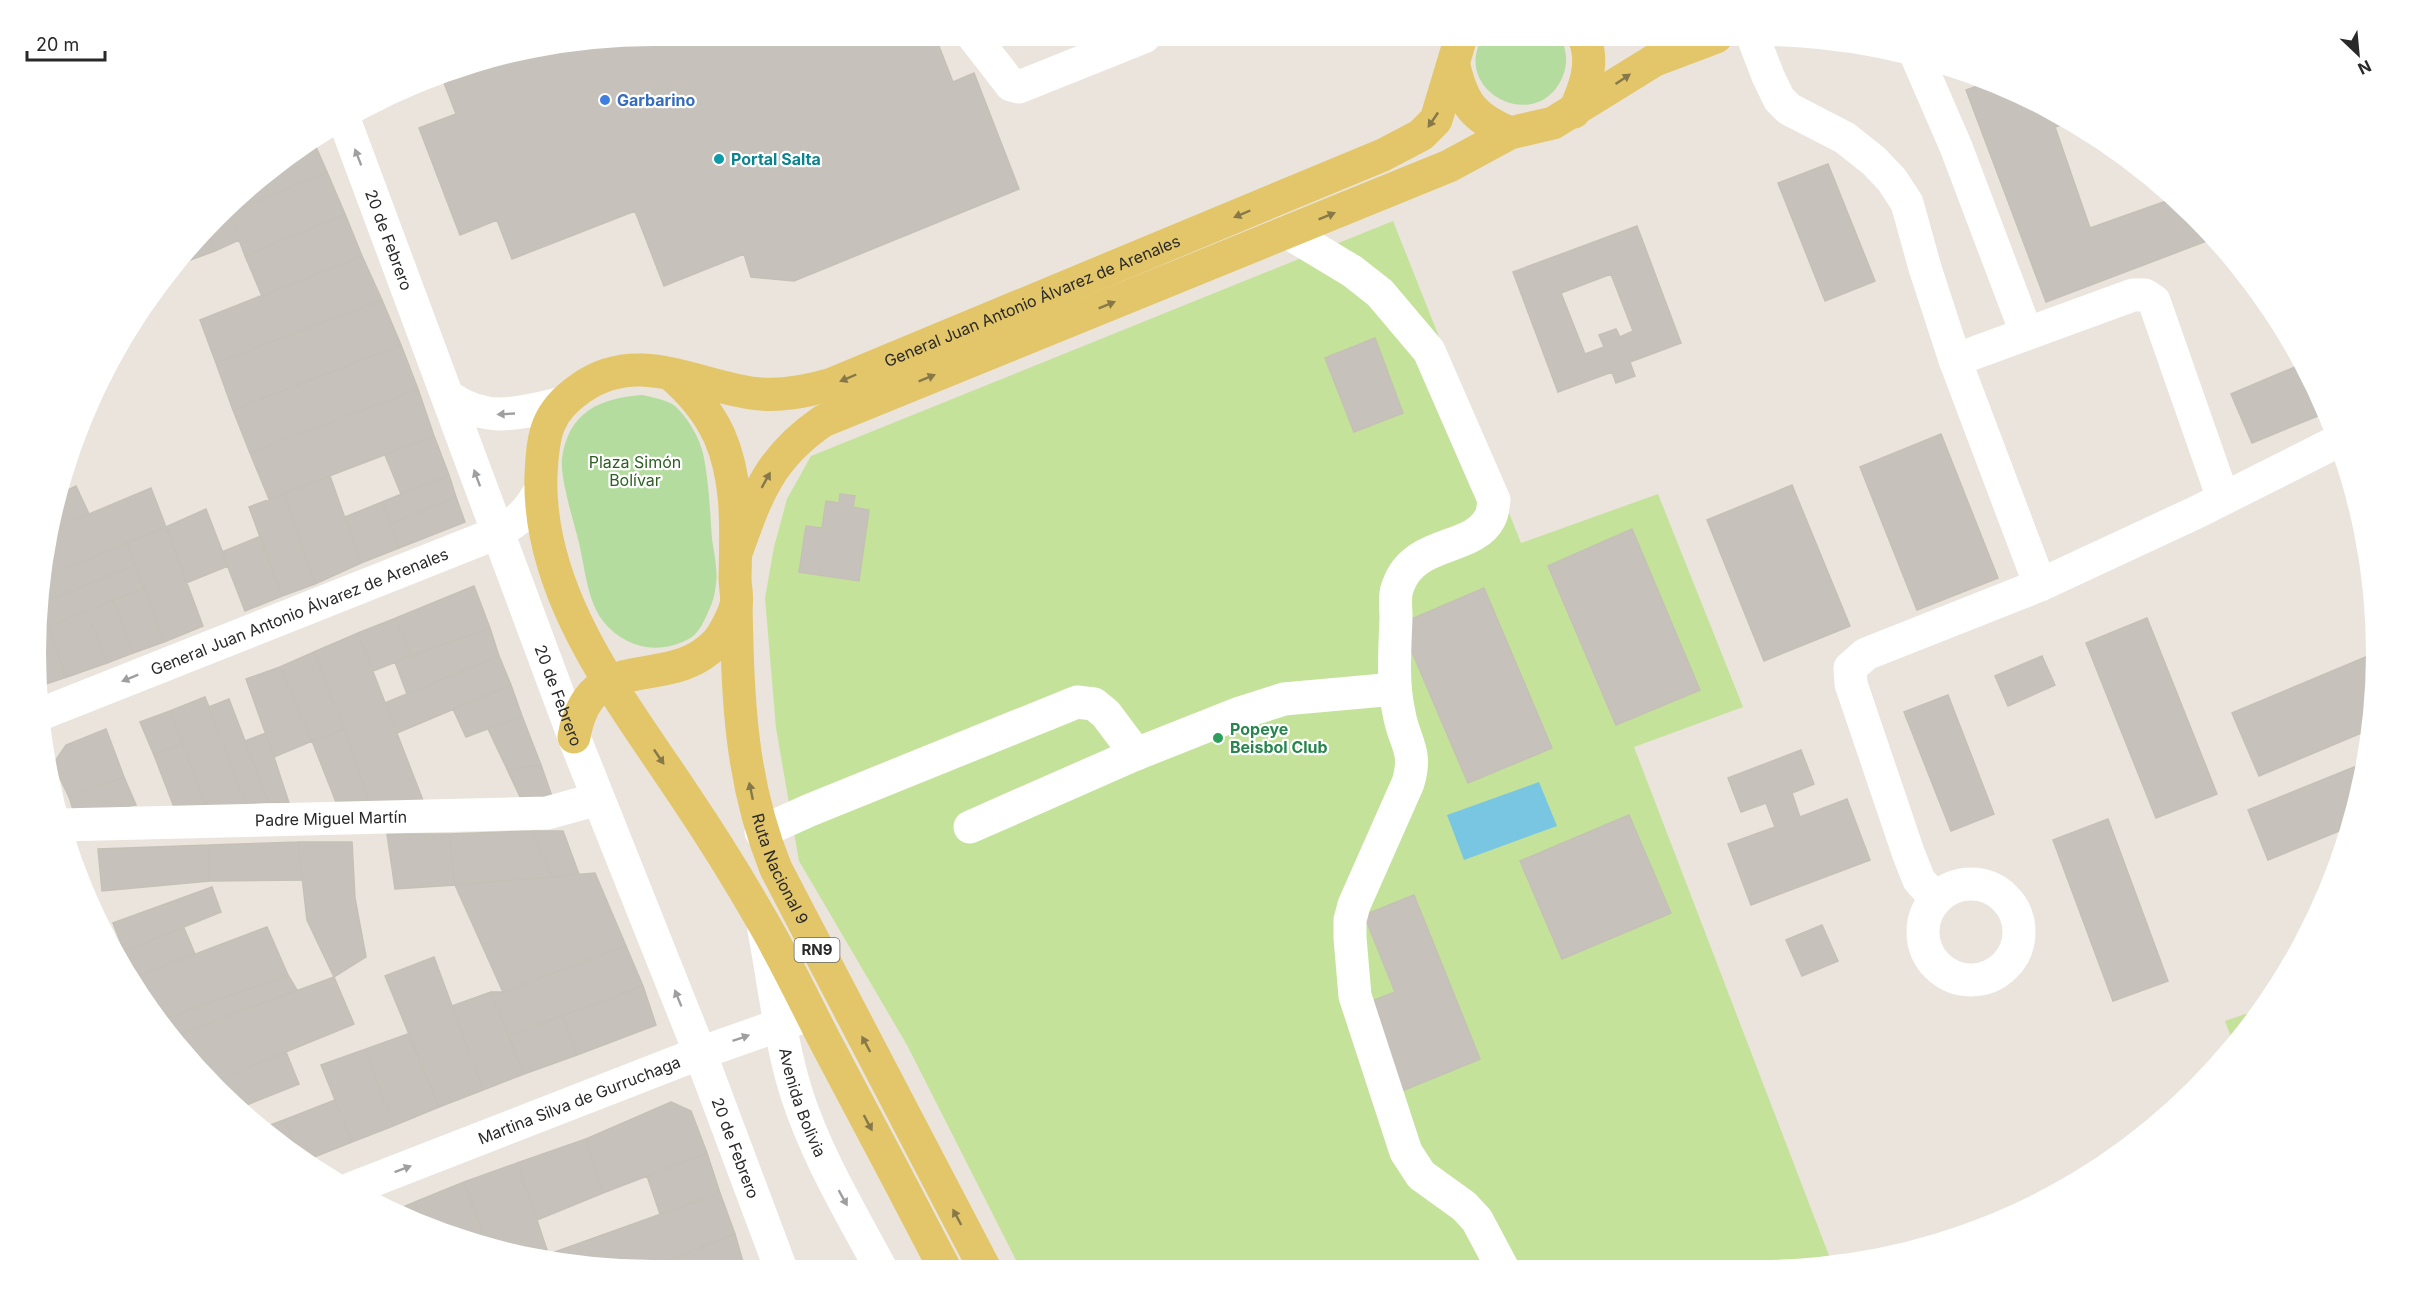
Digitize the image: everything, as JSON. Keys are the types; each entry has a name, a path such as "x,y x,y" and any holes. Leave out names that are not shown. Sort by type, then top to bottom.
{"main road":[{"path":"1574,112 1586,84 1589,64 1586,46"},
{"name":"General Juan Antonio Álvarez de Arenales","path":"736,553 762,487 776,463 803,435 823,421 1449,166 1510,133 1553,123 1655,60 1692,46"},
{"name":"General Juan Antonio Álvarez de Arenales","path":"1458,52 1459,89 1471,109 1488,124 1510,133"},
{"name":"General Juan Antonio Álvarez de Arenales","path":"796,1019 763,922 688,801 608,681 584,636 557,572 544,521 541,489 544,440 549,419 563,403 595,379 618,370 649,369 754,393 792,394 832,384 1372,160 1412,140 1421,135 1436,120 1458,52"},
{"name":"Ruta Nacional 9","path":"671,373 694,395 707,413 720,438 736,502 738,695 742,743 760,832 776,869 980,1260"},
{"path":"574,737 581,708 594,692 608,681 660,670 703,653 718,641 736,605"},
{"name":"RN9","path":"796,1019 940,1260"}],"street":[{"path":"981,46 1011,85 1018,87 1121,46"},
{"path":"1756,46 1779,99 1789,109 1845,138 1874,161 1892,180 1908,203 1925,268 1955,360 2040,585"},
{"path":"1922,69 1956,147 2026,332"},
{"name":"20 de Febrero","path":"348,129 574,737 700,1053 778,1260"},
{"path":"1287,232 1352,271 1380,293 1429,351 1494,500 1490,518 1478,532 1416,559 1404,572 1396,588 1395,689 1399,716 1411,750 1413,767 1354,905 1350,920 1355,996 1406,1152 1421,1175 1464,1206 1477,1220 1498,1260"},
{"path":"1955,360 2026,332 2133,295 2145,295 2154,302 2223,498"},
{"name":"General Juan Antonio Álvarez de Arenales","path":"448,397 463,407 497,415 520,414 563,403"},
{"path":"1936,899 1919,880 1909,855 1851,684 1850,668 1866,654 2040,585 2328,446"},
{"name":"General Juan Antonio Álvarez de Arenales","path":"50,710 497,533 517,522 529,509 541,489"},
{"path":"970,826 1136,754 1237,714 1284,699 1395,689"},
{"path":"760,832 1077,702 1094,704 1106,714 1136,754"},
{"name":"Padre Miguel Martín","path":"71,825 547,813 598,799"},
{"name":"Martina Silva de Gurruchaga","path":"361,1185 700,1053 796,1019"},
{"name":"Avenida Bolivia","path":"796,1019 789,1067 807,1125 825,1166 876,1260"}],"green space":[{"path":"1480,46 1564,46 1566,64 1564,73 1553,92 1537,103 1519,105 1502,100 1488,90 1478,75 1476,57"},
{"name":"Popeye Beisbol Club","path":"1393,221 1521,543 1658,494 1743,707 1634,747 1829,1256 1758,1260 1016,1260 907,1045 799,861 776,728 765,598 774,547 787,499 811,456"},
{"name":"Plaza Simón Bolívar","path":"642,395 672,404 695,432 703,452 706,468 716,562 716,587 713,601 697,632 680,643 656,648 644,647 622,638 612,631 598,613 587,584 562,467 565,443 571,430 588,410 613,400"},
{"path":"2247,1014 2230,1035 2225,1021"}],"water":[{"path":"1539,782 1557,826 1464,860 1447,815"}],"building":[{"name":"Portal Salta","path":"654,46 939,46 953,82 974,73 1019,189 794,281 751,277 744,254 664,286 635,211 512,259 497,220 460,235 419,128 456,114 445,84 496,67 574,52"},
{"path":"1975,87 1991,93 2058,126 2055,127 2090,228 2164,202 2205,242 2046,302 1966,90"},
{"path":"317,149 327,172 241,208 284,172"},
{"path":"1828,164 1875,281 1825,301 1778,183"},
{"path":"327,172 345,214 245,256 231,218 241,208"},
{"path":"345,214 362,256 262,296 245,256"},
{"path":"231,218 239,240 215,251 210,239"},
{"path":"1637,226 1681,343 1630,362 1635,376 1616,383 1612,372 1558,392 1513,272","holes":["1611,274 1633,331 1620,337 1616,329 1599,335 1604,347 1585,354 1561,293"]},
{"path":"210,239 215,251 192,260"},
{"path":"362,256 382,300 216,363 200,320"},
{"path":"382,300 401,345 233,410 216,363"},
{"path":"1375,338 1403,413 1354,432 1325,358"},
{"path":"401,345 418,389 250,453 233,410"},
{"path":"2294,368 2317,416 2252,443 2231,394"},
{"path":"418,389 434,436 269,499 250,453"},
{"path":"1941,434 1998,578 1917,610 1860,467"},
{"path":"434,436 449,475 401,494 385,455"},
{"path":"449,475 456,497 390,524 382,502"},
{"path":"330,476 361,563 315,584 284,494"},
{"path":"1792,485 1850,626 1764,661 1707,520"},
{"path":"76,486 89,514 60,526 67,496 69,489"},
{"path":"151,488 166,527 52,574 60,526"},
{"path":"284,494 315,584 282,596 249,507"},
{"path":"840,494 855,496 853,507 869,510 859,581 799,572 806,526 822,528 826,501 839,503"},
{"path":"456,497 465,522 399,548 390,524"},
{"path":"382,502 399,548 361,563 345,517"},
{"path":"206,509 228,566 186,583 166,527"},
{"path":"166,527 203,626 164,642 127,543"},
{"path":"1632,529 1700,690 1616,725 1548,566"},
{"path":"261,536 282,596 245,611 222,552"},
{"path":"127,543 135,565 49,600 52,574"},
{"path":"135,565 144,588 47,627 49,600"},
{"path":"474,586 490,628 411,656 396,618"},
{"path":"144,588 164,642 133,653 113,600"},
{"path":"1484,588 1552,748 1468,783 1400,624"},
{"path":"113,600 133,653 107,663 87,611"},
{"path":"87,611 107,663 67,677 47,627"},
{"path":"396,618 411,656 373,671 358,633"},
{"path":"2147,618 2217,794 2156,818 2086,643"},
{"path":"47,628 67,677 48,683"},
{"path":"490,628 499,656 407,694 395,662"},
{"path":"358,633 424,803 370,803 314,652"},
{"path":"314,652 344,729 312,741 280,667"},
{"path":"499,656 511,685 397,733 385,703"},
{"path":"2042,656 2055,685 2008,706 1995,676"},
{"path":"2366,657 2360,734 2259,776 2232,713"},
{"path":"280,667 312,741 274,757 246,679"},
{"path":"511,685 522,716 466,737 453,709"},
{"path":"1948,695 1994,814 1951,831 1904,712"},
{"path":"205,697 246,804 207,808 170,711"},
{"path":"229,699 268,802 246,804 209,707"},
{"path":"170,711 182,743 154,755 140,722"},
{"path":"522,716 541,765 507,769 488,729"},
{"path":"106,729 124,777 69,797 59,776 56,760 66,745"},
{"path":"344,729 370,803 336,802 312,741"},
{"path":"266,733 289,803 268,802 245,741"},
{"path":"182,743 207,808 174,807 154,755"},
{"path":"1801,750 1814,784 1792,793 1800,817 1847,799 1870,860 1751,905 1728,844 1775,827 1766,803 1741,812 1728,778"},
{"path":"541,765 553,799 522,801 507,769"},
{"path":"2355,767 2339,831 2268,860 2248,810"},
{"path":"124,777 136,805 75,816 69,797"},
{"path":"1629,815 1671,913 1562,959 1520,861"},
{"path":"2108,819 2168,981 2113,1001 2053,840"},
{"path":"532,831 563,831 579,874 552,877"},
{"path":"532,831 552,877 455,885 449,834"},
{"path":"387,834 449,834 455,885 395,889"},
{"path":"298,842 352,842 355,898 366,957 334,977 307,920"},
{"path":"298,842 303,880 209,881 209,845"},
{"path":"209,845 209,881 102,891 98,849"},
{"path":"595,873 626,946 503,992 455,885"},
{"path":"212,887 221,912 125,951 113,923"},
{"path":"1414,895 1480,1059 1402,1091 1367,1003 1395,992 1364,915"},
{"path":"1822,925 1838,961 1802,976 1786,940"},
{"path":"267,927 288,975 168,1018 139,975"},
{"path":"184,928 195,954 139,975 125,951"},
{"path":"626,946 643,986 508,1036 491,992 503,992"},
{"path":"434,957 483,1090 439,1107 385,976"},
{"path":"288,975 297,990 180,1033 168,1018"},
{"path":"334,977 354,1024 220,1079 180,1034"},
{"path":"643,986 656,1025 577,1055 563,1015"},
{"path":"491,992 524,1074 483,1090 452,1006"},
{"path":"563,1015 577,1055 524,1074 508,1036"},
{"path":"408,1034 439,1107 393,1126 366,1049"},
{"path":"366,1049 393,1126 352,1142 321,1065"},
{"path":"286,1052 299,1084 247,1105 220,1079"},
{"path":"335,1100 352,1142 314,1157 295,1143 284,1120"},
{"path":"671,1102 691,1111 707,1153 603,1193 586,1139"},
{"path":"284,1120 295,1143 284,1135 271,1125"},
{"path":"586,1139 603,1193 537,1220 517,1163"},
{"path":"707,1153 720,1193 660,1214 647,1176"},
{"path":"517,1163 547,1251 484,1236 464,1182"},
{"path":"464,1182 484,1236 419,1213 415,1202"},
{"path":"720,1193 735,1234 668,1260 614,1259 555,1252"},
{"path":"415,1202 419,1213 404,1207"},
{"path":"735,1234 742,1260 668,1260"}],"place":[{"name":"Garbarino","path":"605,100"},
{"name":"Portal Salta","path":"719,159"},
{"name":"Popeye Beisbol Club","path":"1218,738"}]}
